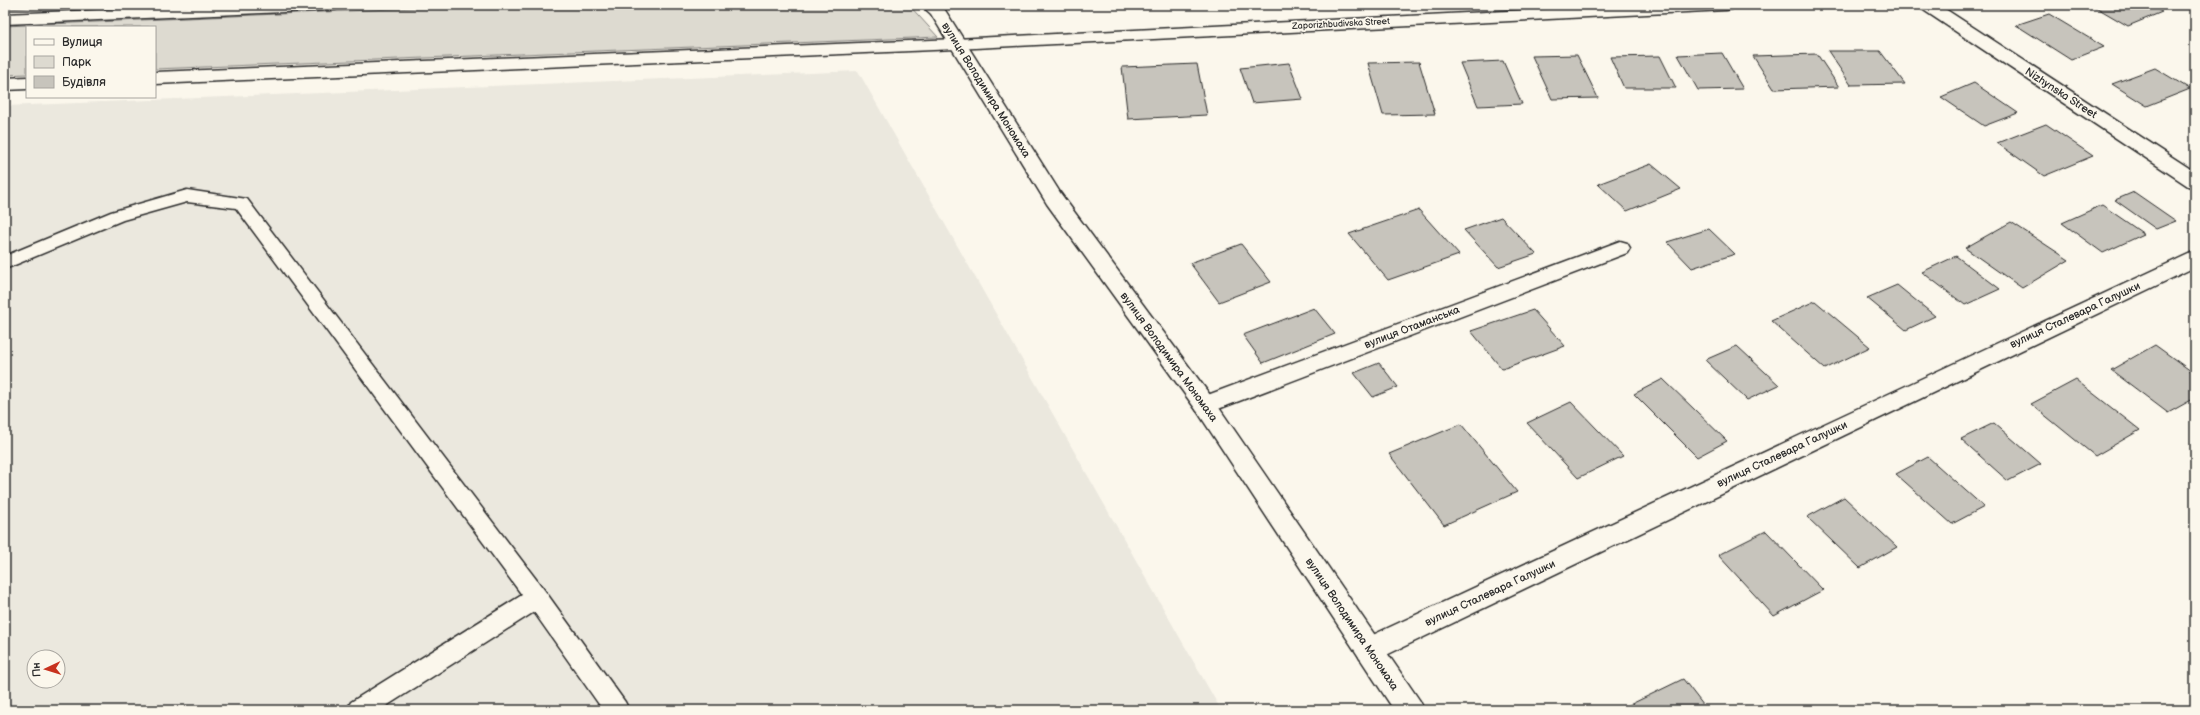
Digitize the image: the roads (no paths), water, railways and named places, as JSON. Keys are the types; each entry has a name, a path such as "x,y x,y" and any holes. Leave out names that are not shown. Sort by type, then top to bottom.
{"street":[{"path":"5,19 330,5"},
{"name":"вулиця Володимира Мономаха","path":"929,5 937,11 956,44 1054,199 1205,405 1410,710"},
{"name":"Zaporizhbudivska Street","path":"156,78 956,44 1726,5"},
{"name":"Nizhynska Street","path":"1928,5 2195,181"},
{"path":"5,84 26,83"},
{"name":"вулиця Отаманська","path":"1205,405 1620,248"},
{"name":"вулиця Сталевара Галушки","path":"1369,650 2195,258"}],"lane":[{"path":"5,263 118,216 186,196 241,203 537,598 617,710"},
{"path":"359,710 537,598"}]}
